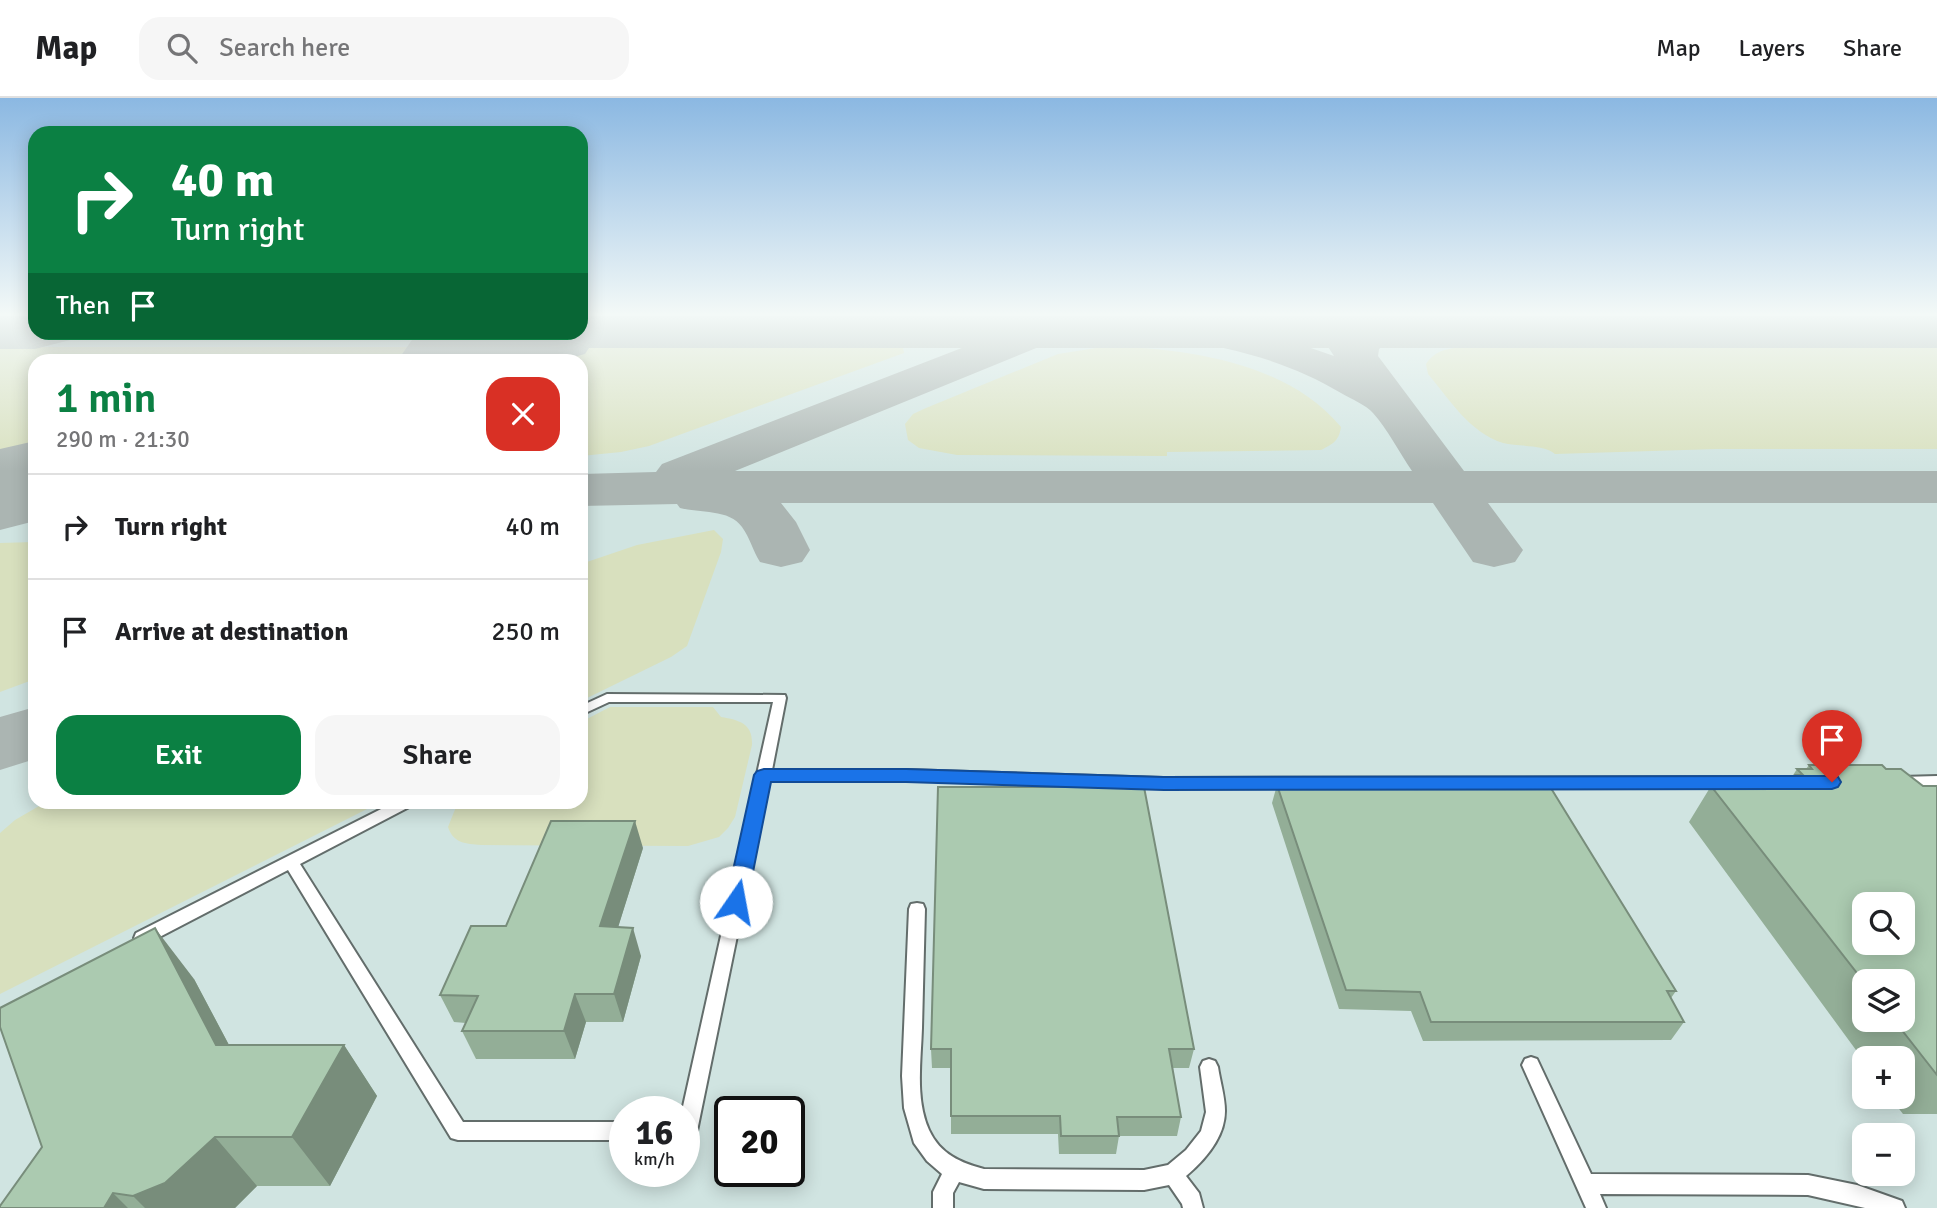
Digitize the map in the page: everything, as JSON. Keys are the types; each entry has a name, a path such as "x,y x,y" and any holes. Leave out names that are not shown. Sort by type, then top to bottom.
{"lane":[{"path":"588,708 607,698 780,698 695,1096"},
{"path":"764,775 906,775 1164,783 1818,782"},
{"path":"1888,782 1937,782"},
{"path":"133,942 392,809"},
{"path":"290,861 458,1131 609,1131"},
{"path":"917,909 911,1076 913,1108 921,1136 933,1154 954,1171 984,1179 1144,1180 1173,1174 1193,1157 1209,1136 1216,1112 1209,1067"},
{"path":"1531,1065 1596,1208"},
{"path":"943,1208 943,1192 954,1171"},
{"path":"1173,1174 1192,1200 1193,1208"},
{"path":"1585,1184 1808,1185 1857,1195 1895,1208"}],"shaded area":[{"path":"0,368 28,368 28,809 588,809 588,368 1937,368 1937,1208 0,1208"}],"green space":[{"path":"0,368 28,368 28,457 0,465"},
{"path":"588,368 863,368 649,446 588,455"},
{"path":"1024,368 1248,368 1293,387 1319,405 1341,427 1337,439 1321,450 1167,452 1167,456 957,455 919,448 908,440 905,424 913,414"},
{"path":"1427,368 1937,368 1937,449 1716,449 1555,454 1538,447 1503,443 1491,438 1470,423 1428,374"},
{"path":"714,530 723,539 721,552 687,646 671,657 588,698 588,562 637,545"},
{"path":"28,542 28,682 0,692 0,543"},
{"path":"610,707 713,707 721,717 744,724 750,732 752,745 735,817 728,828 719,837 688,846 481,845 465,843 453,836 448,827 455,809 588,809 588,718"},
{"path":"34,809 367,809 0,994 0,833"}],"building":[{"path":"1809,765 1882,765 1886,769 1901,769 1923,786 1937,786 1937,1075 1903,1032 1915,1032 1915,969 1854,969 1711,786 1806,786 1796,775 1803,775 1797,769 1812,769"},
{"path":"1277,785 1549,785 1676,991 1667,991 1684,1022 1431,1022 1420,992 1346,990"},
{"path":"938,787 1144,787 1194,1049 1169,1049 1181,1117 1117,1117 1119,1136 1061,1136 1060,1116 951,1116 951,1049 931,1049"},
{"path":"551,821 635,821 600,926 633,928 614,994 575,994 564,1031 462,1031 478,996 440,995 471,926 506,926"},
{"path":"155,928 216,1045 344,1045 292,1137 215,1137 165,1183 133,1196 113,1193 104,1208 0,1208 42,1147 0,1027 0,1008"}],"taxiway":[{"path":"680,475 950,368"},
{"path":"1324,368 1385,400"},
{"path":"1364,368 1449,487"},
{"path":"0,485 28,479"},
{"path":"588,490 716,487 1449,487"},
{"path":"1449,487 1937,487"},
{"path":"1449,487 1494,550"},
{"path":"699,497 730,499 752,507 768,522 781,550"},
{"path":"0,745 28,734"}],"runway":[{"path":"0,490 28,482"}],"route":[{"path":"736,902 764,775 906,775 1164,783 1832,782"}]}
